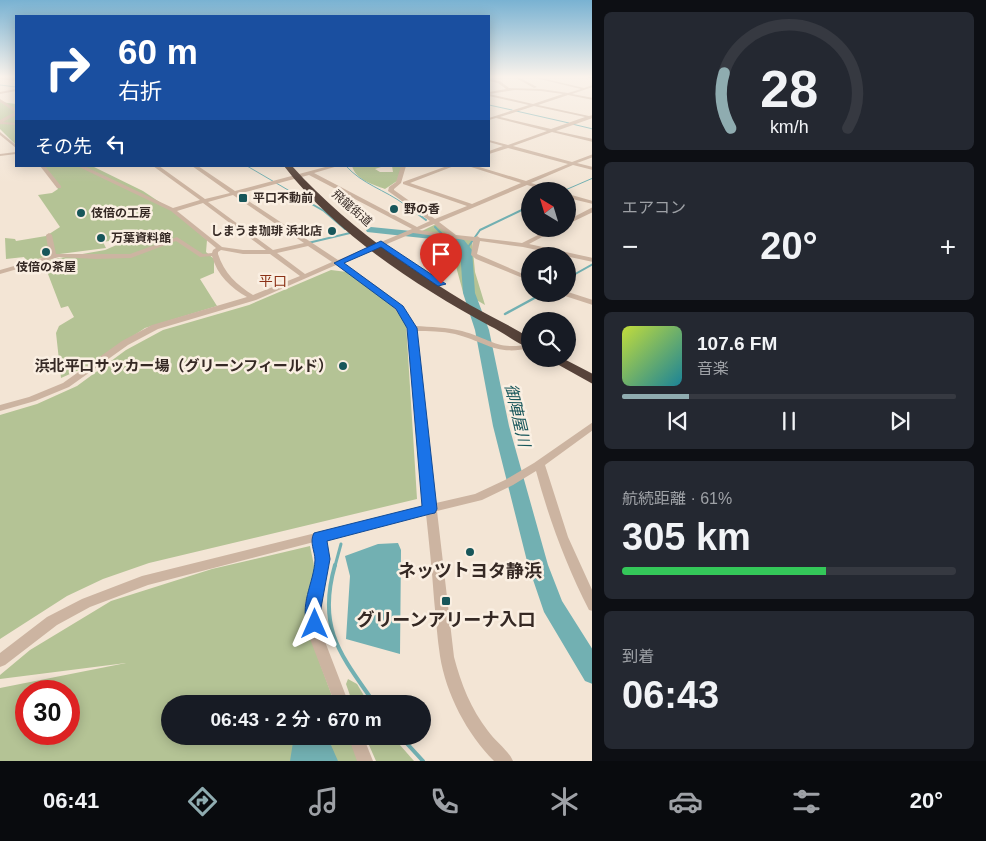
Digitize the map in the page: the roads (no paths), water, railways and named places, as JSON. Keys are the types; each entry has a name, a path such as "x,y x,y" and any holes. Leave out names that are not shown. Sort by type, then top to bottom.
{"highway":[{"name":"飛龍街道","path":"290,167 302,173 339,219 521,339"},
{"name":"飛龍街道","path":"466,303 488,311 521,330"},
{"path":"576,362 592,372"},
{"path":"569,367 592,380"}],"street":[{"path":"0,123 15,113"},
{"path":"495,117 509,113"},
{"path":"569,113 591,117"},
{"path":"490,117 592,141"},
{"path":"490,153 591,117"},
{"path":"0,123 15,124"},
{"path":"0,133 15,146"},
{"path":"490,141 592,169"},
{"path":"0,155 15,153"},
{"path":"528,182 592,155"},
{"path":"43,167 59,187"},
{"path":"81,167 155,200 198,228 217,251 218,266 236,288 253,298"},
{"path":"95,167 143,190 155,200"},
{"path":"156,167 304,276"},
{"path":"195,167 338,263 399,308 412,328 447,657 455,688 472,723 505,761"},
{"path":"173,210 274,183 302,173 331,167"},
{"path":"404,167 398,183 391,191 450,235"},
{"path":"395,185 449,167"},
{"path":"473,167 523,182"},
{"path":"302,173 413,230 523,245 592,260"},
{"path":"405,183 472,206"},
{"path":"0,408 32,399 66,384 125,343 154,327 253,298 521,185"},
{"path":"576,198 592,203"},
{"path":"576,218 592,209"},
{"path":"49,235 53,257"},
{"path":"477,238 474,255 521,275"},
{"path":"523,245 537,238"},
{"path":"0,272 53,257 131,256 177,239 202,256 217,251 253,254 272,253 309,244"},
{"path":"576,297 592,303"},
{"path":"412,328 459,332 500,349 513,351 521,348"},
{"path":"0,661 52,622 86,603 118,589 193,568 478,497 508,484 536,467 592,425"},
{"path":"536,467 579,580 592,606"},
{"path":"319,537 323,559 313,608 317,639 339,695"},
{"path":"359,745 365,761"}],"water":[{"path":"398,543 401,550 400,654 346,639 350,576 345,556 378,544"},
{"path":"293,745 331,745 338,761 290,761"}],"waterway":[{"path":"523,113 569,123"},
{"path":"572,124 592,129"},
{"name":"御陣屋川","path":"249,167 312,204"},
{"path":"347,167 359,178 404,204"},
{"path":"576,185 592,178"},
{"name":"御陣屋川","path":"310,203 324,211 345,229"},
{"path":"403,203 426,220"},
{"path":"466,250 480,230 521,210"},
{"path":"435,227 442,234"},
{"name":"御陣屋川","path":"371,230 452,238 460,242 466,250 469,293 482,330 501,426 538,565 552,605 592,671"},
{"path":"308,243 350,233"},
{"path":"576,274 592,265"},
{"path":"505,314 527,302"},
{"name":"御陣屋川","path":"479,324 484,322"},
{"path":"335,566 341,544"},
{"path":"335,565 330,587 329,606 335,639 351,670 369,695"},
{"path":"408,745 423,761"}],"place":[{"name":"平口不動前","path":"243,198"},
{"name":"野の香","path":"394,209"},
{"name":"伎倍の工房","path":"81,213"},
{"name":"しまうま珈琲 浜北店","path":"332,231"},
{"name":"万葉資料館","path":"101,238"},
{"name":"伎倍の茶屋","path":"46,252"},
{"name":"浜北平口サッカー場（グリーンフィールド）","path":"343,366"},
{"name":"ネッツトヨタ静浜","path":"470,552"},
{"name":"グリーンアリーナ入口","path":"446,601"}],"district":[{"name":"平口","path":"273,281"}]}
